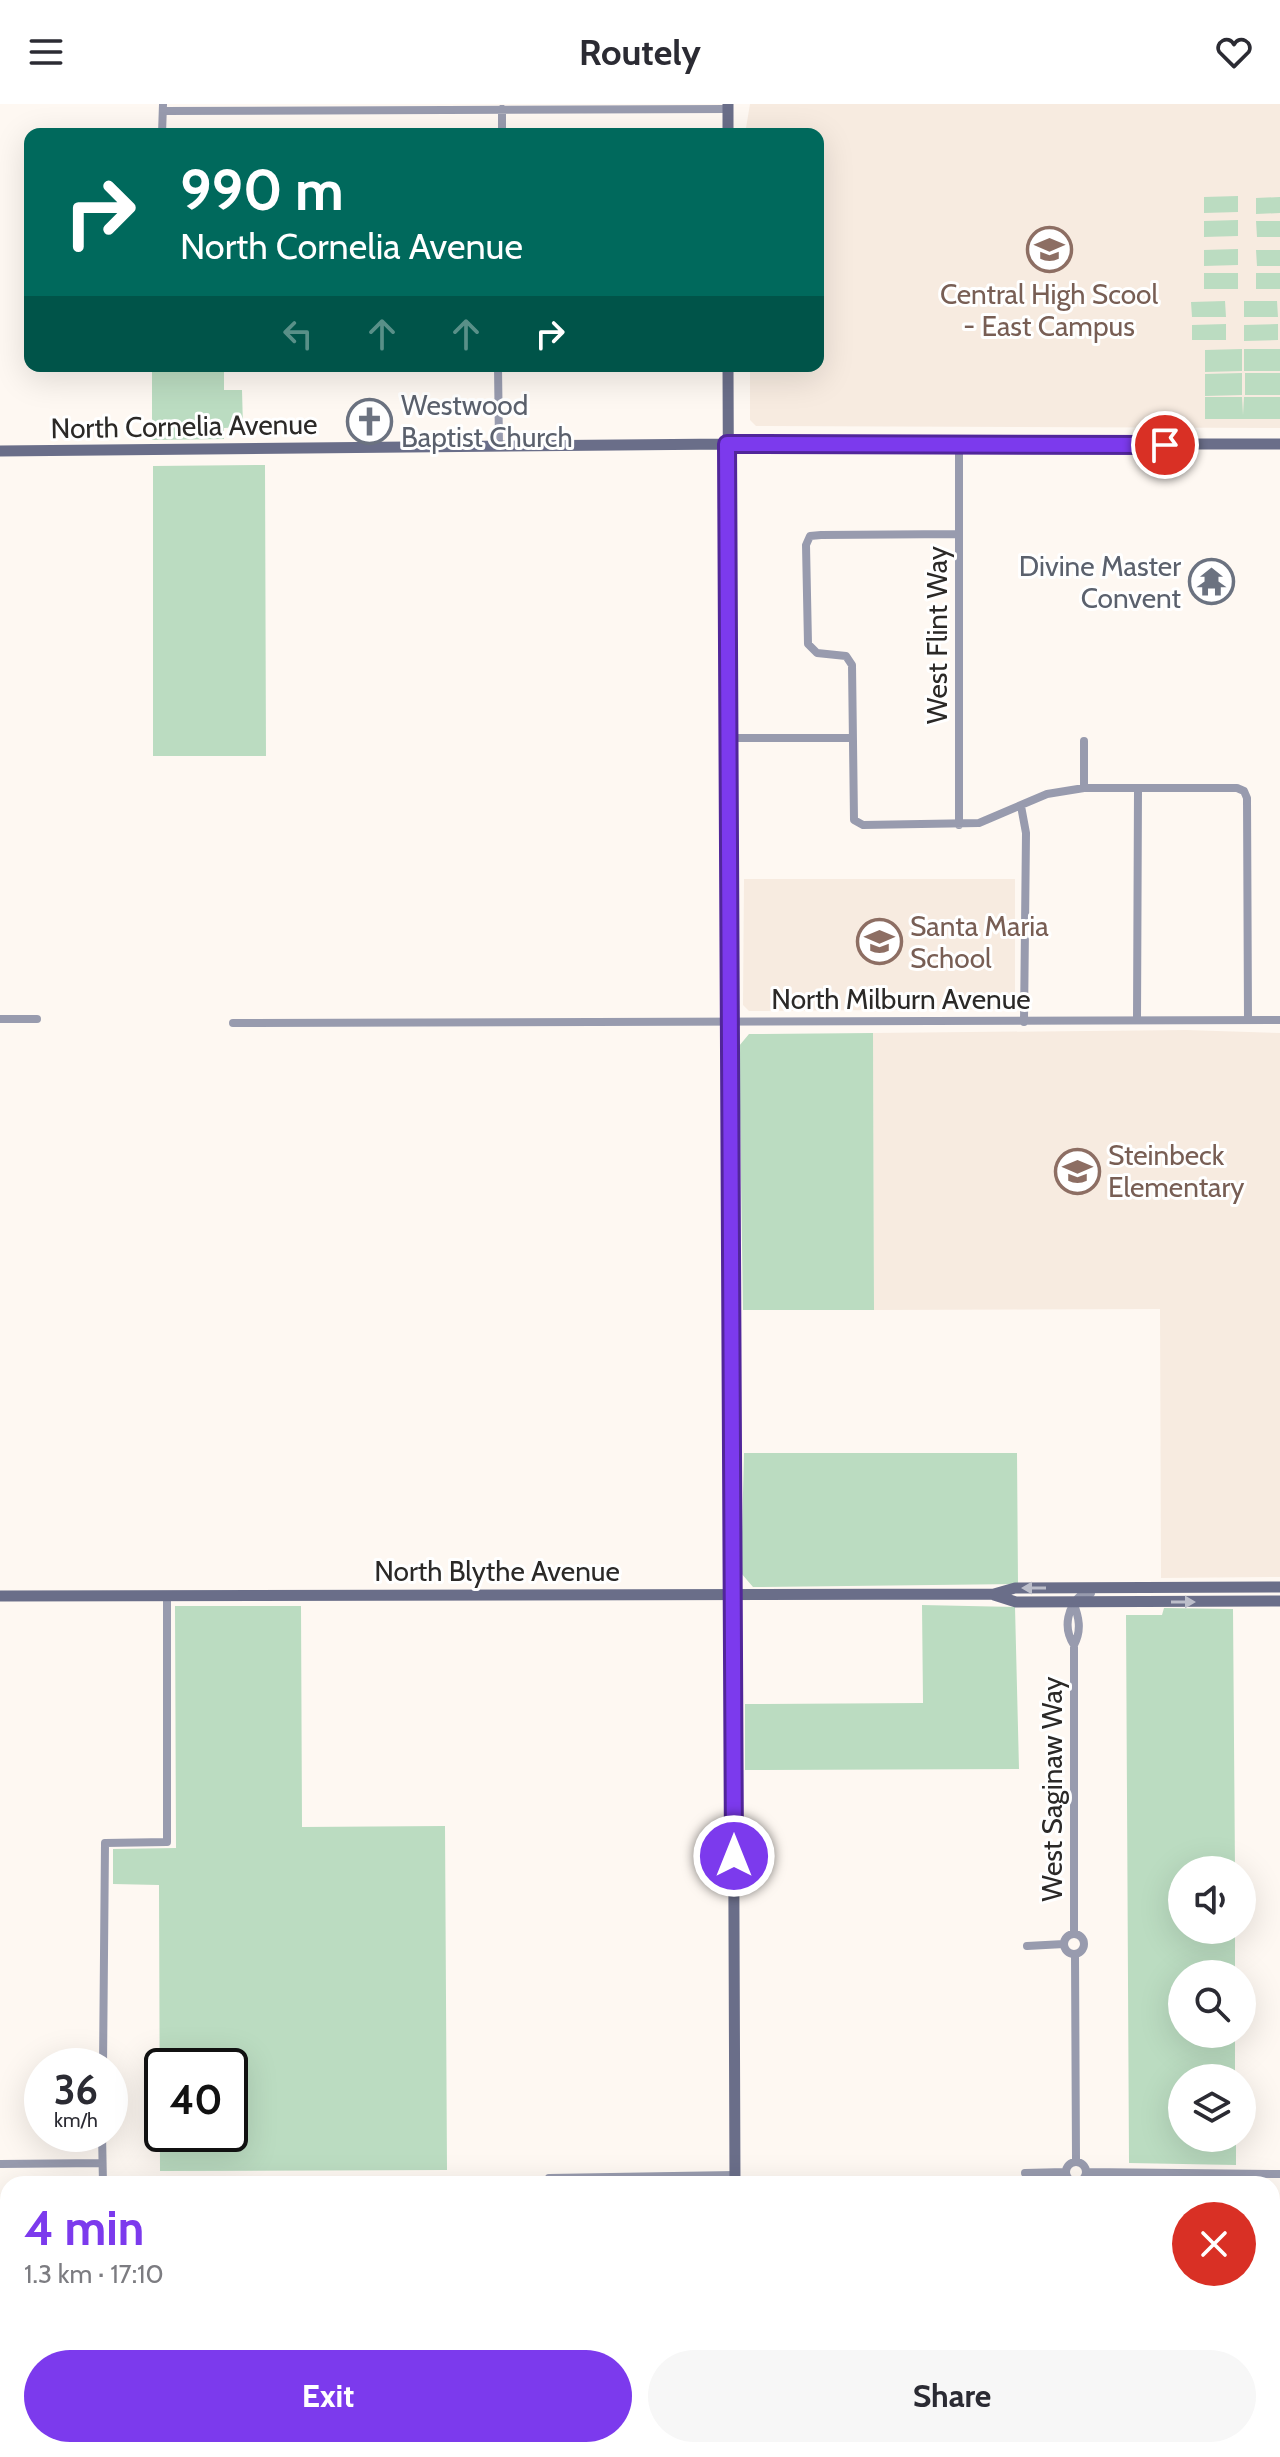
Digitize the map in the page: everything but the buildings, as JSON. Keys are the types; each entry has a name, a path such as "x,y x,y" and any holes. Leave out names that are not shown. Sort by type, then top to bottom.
{"street":[{"path":"162,128 163,107 728,107 728,128"},
{"path":"502,109 502,128"},
{"path":"498,372 499,446"},
{"path":"728,372 735,2176"},
{"name":"North Cornelia Avenue","path":"0,451 727,444 1280,444"},
{"name":"West Flint Way","path":"959,445 959,825"},
{"path":"959,534 810,536 806,545 808,644 817,653 839,652 852,665 854,820 863,825 959,825 998,817 1047,794 1084,788 1237,788 1244,791 1247,798 1248,1020"},
{"path":"729,738 852,738"},
{"path":"1084,741 1084,788"},
{"path":"1137,1020 1138,788"},
{"path":"1021,806 1026,833 1024,1022"},
{"path":"0,1019 37,1019"},
{"name":"North Milburn Avenue","path":"233,1023 1280,1020"},
{"name":"North Blythe Avenue","path":"0,1596 994,1594 1015,1588 1280,1587"},
{"name":"North Blythe Avenue","path":"1073,1602 1083,1593 1153,1593 1162,1588"},
{"name":"North Blythe Avenue","path":"994,1594 1016,1602 1280,1601"},
{"path":"103,2048 105,1843 167,1842 167,1595"},
{"name":"West Saginaw Way","path":"1073,1602 1079,1618 1079,1636 1074,1645 1074,1934"},
{"path":"1074,1934 1085,1944 1082,1951 1075,1954 1067,1951 1064,1944 1067,1937 1074,1934"},
{"path":"1027,1946 1064,1944"},
{"path":"1075,1954 1076,2161 1086,2172 1280,2174"},
{"path":"102,2152 103,2176"},
{"path":"1065,2172 1076,2161"},
{"path":"0,2164 102,2163"},
{"path":"1025,2173 1065,2172 1069,2176"},
{"path":"1082,2176 1086,2172"}],"shaded area":[{"name":"Central High Scool - East Campus","path":"750,104 1280,104 1280,428 756,426 750,420 750,372 824,372 824,128 746,128"},
{"name":"Santa Maria School","path":"744,879 1015,879 1015,1009 749,1011 743,1005"},
{"name":"Steinbeck Elementary","path":"1186,1030 1280,1033 1280,1577 1161,1578 1160,1309 874,1310 873,1033"}],"green space":[{"path":"1238,196 1238,212 1204,213 1204,197"},
{"path":"1280,197 1280,213 1256,214 1256,198"},
{"path":"1238,220 1238,236 1204,237 1204,221"},
{"path":"1256,221 1280,221 1280,237 1257,237"},
{"path":"1238,249 1238,265 1204,266 1204,250"},
{"path":"1256,250 1280,250 1280,266 1257,266"},
{"path":"1204,273 1238,273 1238,289 1204,289"},
{"path":"1256,273 1280,273 1280,289 1256,289"},
{"path":"1225,301 1226,317 1192,317 1191,302"},
{"path":"1244,301 1277,301 1278,317 1244,317"},
{"path":"1226,324 1226,340 1192,340 1192,325"},
{"path":"1278,324 1278,340 1244,341 1244,325"},
{"path":"1242,349 1242,371 1205,372 1205,350"},
{"path":"1244,349 1280,349 1280,371 1244,371"},
{"path":"152,372 224,372 224,390 242,390 243,427 224,428 224,439 152,440"},
{"path":"1242,373 1242,395 1205,396 1205,374"},
{"path":"1245,373 1280,373 1280,395 1245,395"},
{"path":"1205,397 1242,397 1243,415 1244,397 1280,397 1280,419 1205,419"},
{"path":"265,465 266,756 153,756 153,466"},
{"path":"873,1033 874,1310 743,1310 739,1046 749,1034"},
{"path":"744,1453 1017,1453 1018,1584 753,1587 741,1573"},
{"path":"922,1605 1015,1607 1019,1769 745,1770 745,1704 923,1703"},
{"path":"175,1606 301,1606 302,1827 445,1826 447,2170 160,2171 160,2152 248,2152 248,2048 160,2048 159,1885 113,1884 113,1849 176,1848"},
{"path":"1164,1608 1233,1609 1235,1856 1168,1856 1168,1944 1235,1944 1235,1960 1168,1960 1168,2048 1235,2048 1235,2064 1168,2064 1168,2152 1236,2152 1236,2165 1129,2163 1126,1615 1162,1615"}],"place":[{"name":"Central High Scool - East Campus","path":"1049,250"},
{"name":"Westwood Baptist Church","path":"370,421"},
{"name":"Divine Master Convent","path":"1212,582"},
{"name":"Santa Maria School","path":"879,942"},
{"name":"Steinbeck Elementary","path":"1077,1171"}],"route":[{"path":"734,1856 727,444 1165,445"}]}
